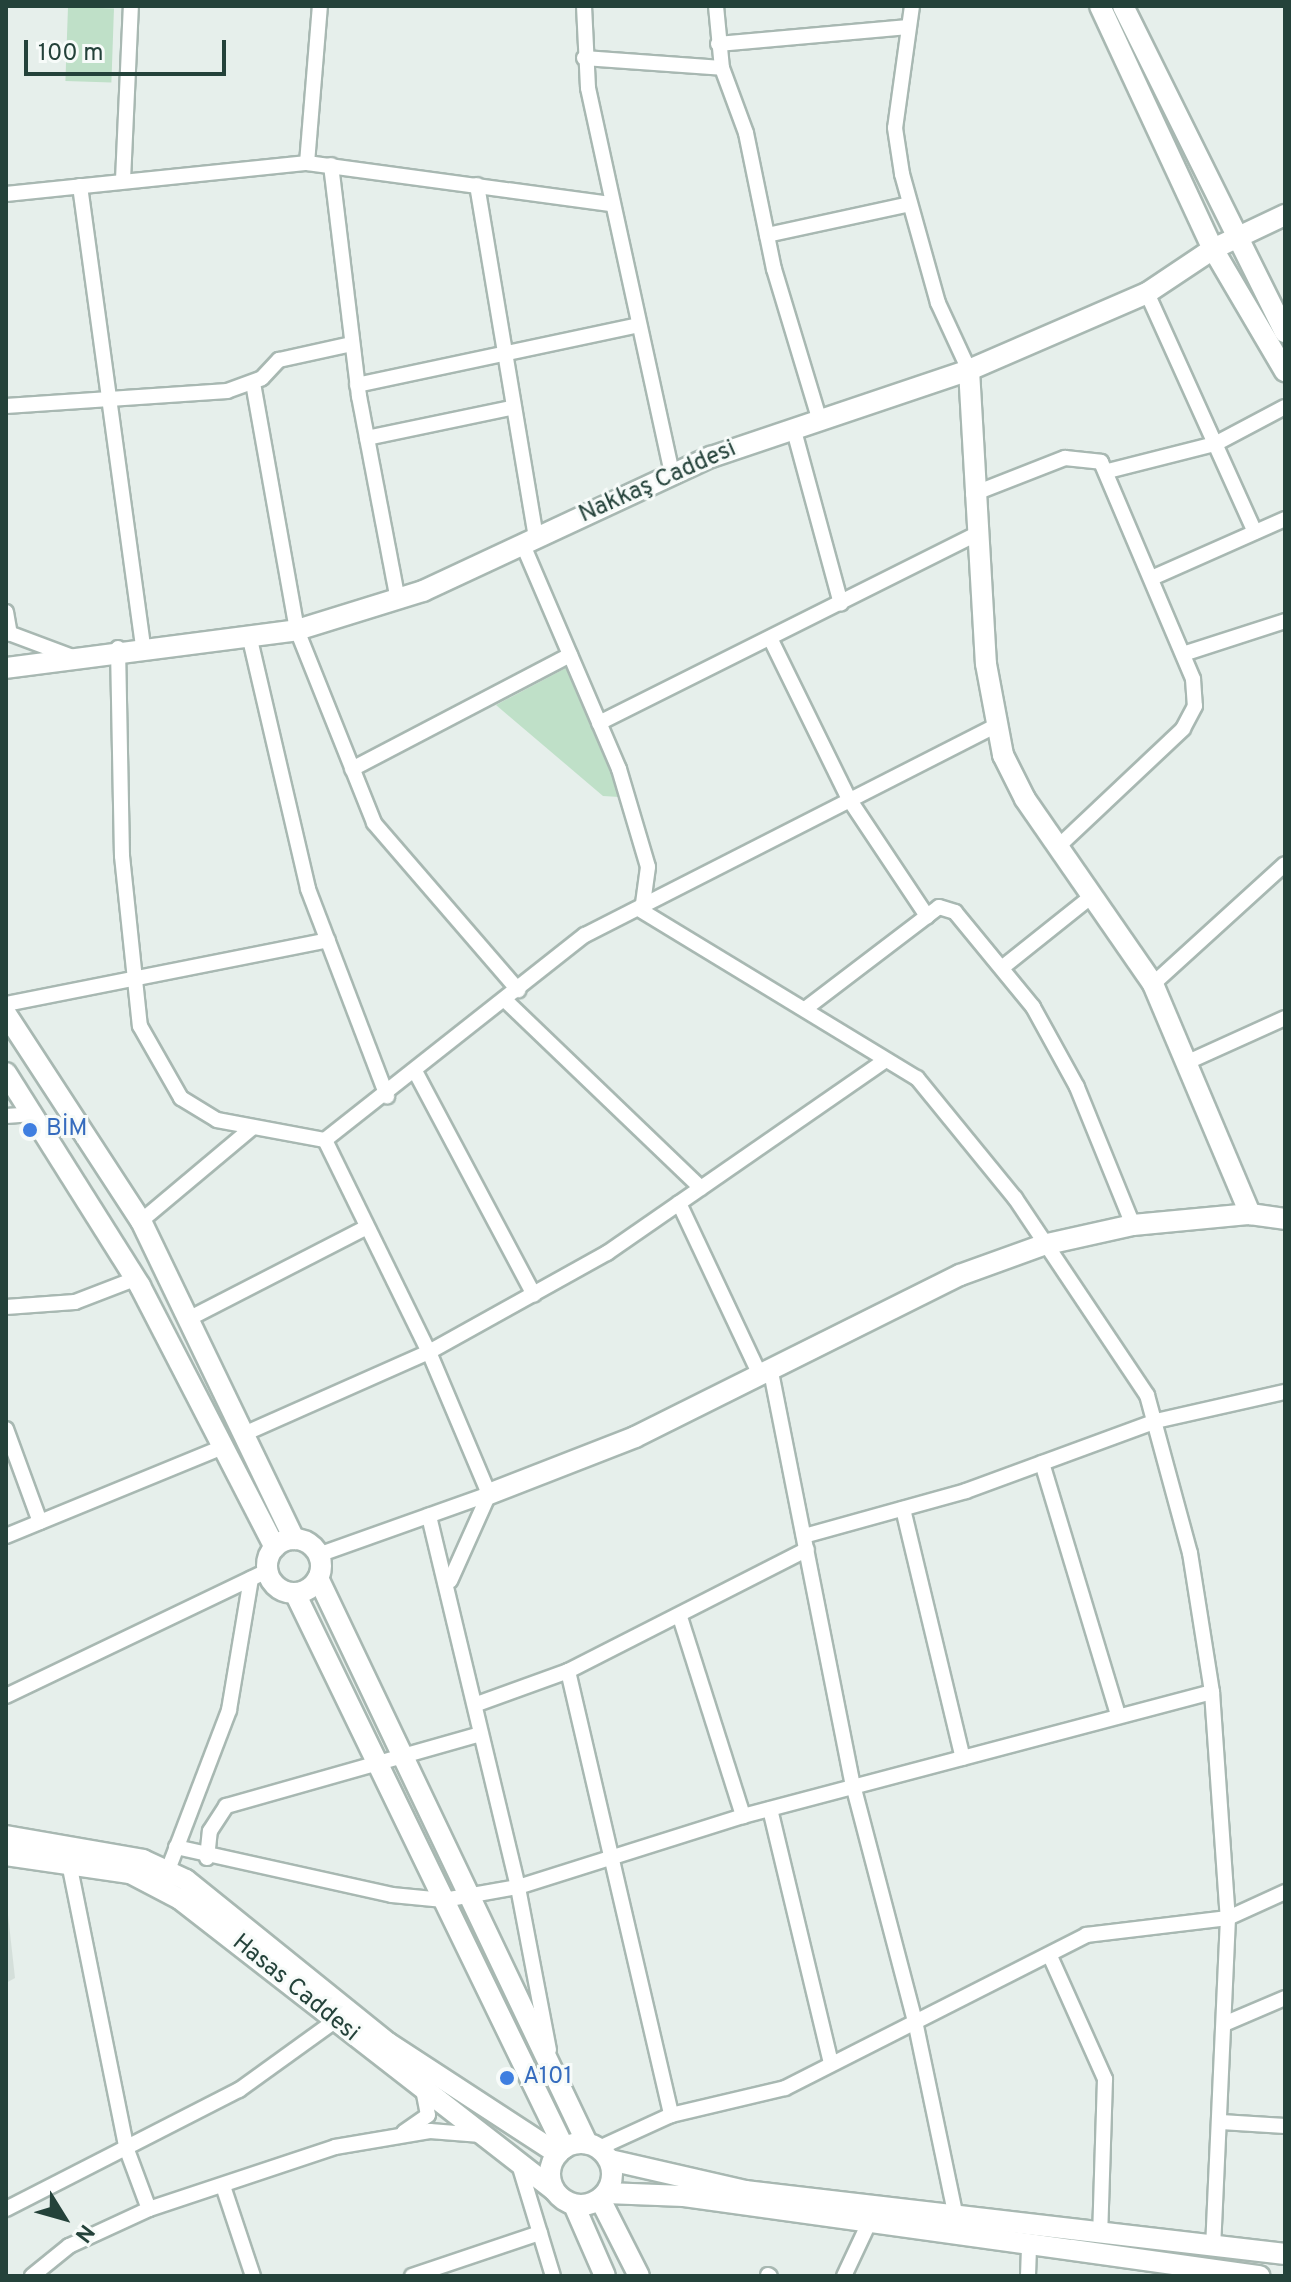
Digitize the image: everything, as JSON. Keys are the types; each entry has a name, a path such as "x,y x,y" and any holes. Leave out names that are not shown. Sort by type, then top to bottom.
{"main road":[{"path":"1100,6 1213,249 1285,371"},
{"path":"1123,6 1242,235 1285,332"},
{"name":"Nakkaş Caddesi","path":"6,668 118,648 297,630 398,600 530,542 672,474 793,427 969,370 1147,293 1213,249 1285,215"},
{"path":"969,370 975,535 998,725 1025,799 1153,984 1190,1061 1250,1214"},
{"path":"6,1014 141,1221 246,1433 284,1543"},
{"path":"6,1073 135,1279 225,1446 284,1543 318,1555 318,1578 401,1754 553,2071 599,2150 603,2196 639,2276"},
{"path":"489,1494 583,1460 766,1375 960,1275 1043,1245 1133,1225 1250,1214 1285,1219"},
{"path":"284,1543 259,1575 295,1593 444,1900 561,2151 554,2190"},
{"path":"295,1593 318,1578"},
{"name":"Hasas Caddesi","path":"6,1836 168,1870 232,1913 388,2043 561,2151"},
{"name":"Hasas Caddesi","path":"6,1855 130,1873 170,1894 336,2020 424,2094 574,2205"},
{"path":"561,2151 599,2150 745,2191 1285,2254"},
{"path":"605,2276 574,2205 603,2196 684,2196 1205,2273 1259,2276"}],"street":[{"path":"123,180 131,6"},
{"path":"307,163 320,6"},
{"path":"584,6 584,58 612,204 672,474"},
{"path":"716,6 722,68 746,133 767,235 819,418"},
{"path":"912,6 895,128 910,204 938,303 969,370"},
{"path":"718,44 908,27"},
{"path":"584,58 722,68"},
{"path":"6,194 307,163 612,204"},
{"path":"331,165 357,385 398,600"},
{"path":"477,185 530,542 570,655 599,723 648,867 642,911"},
{"path":"80,186 143,646"},
{"path":"767,235 910,204"},
{"path":"1147,293 1255,532"},
{"path":"357,385 500,350 639,325"},
{"path":"6,406 112,404 253,383 279,360 352,344"},
{"path":"253,383 297,630 374,823 404,866 518,990"},
{"path":"1108,471 1215,444 1285,407"},
{"path":"367,438 511,408"},
{"path":"793,427 841,604"},
{"path":"973,494 1065,458 1093,457 1108,471 1183,654 1195,706 1183,729 1058,847"},
{"path":"1154,577 1285,519"},
{"path":"599,723 771,640 975,535"},
{"path":"6,612 8,633 74,657"},
{"path":"1183,654 1285,621"},
{"path":"249,635 281,788 328,940 387,1096"},
{"path":"771,640 849,799 927,916"},
{"path":"118,648 122,856 140,1026 181,1098 217,1120 325,1140 387,1096 585,935 642,911 849,799 998,725"},
{"path":"352,769 570,655"},
{"path":"1153,984 1285,864"},
{"path":"1003,967 1092,896"},
{"path":"805,1009 939,907 955,912 1003,967 1077,1087 1133,1225"},
{"path":"642,911 805,1009 883,1062 917,1078 1015,1198 1043,1245 1134,1370 1156,1421 1203,1619 1212,1692 1228,1918 1213,2247"},
{"path":"6,1004 328,940"},
{"path":"506,1001 701,1188"},
{"path":"1190,1061 1285,1018"},
{"path":"246,1433 429,1352 534,1295 679,1203 883,1062"},
{"path":"416,1073 534,1295"},
{"path":"6,1116 33,1114"},
{"path":"141,1221 252,1128"},
{"path":"325,1140 365,1228 429,1352 489,1494 450,1581"},
{"path":"679,1203 766,1375 806,1543 853,1785 915,2021 956,2217"},
{"path":"190,1318 365,1228"},
{"path":"6,1307 75,1302 135,1279"},
{"path":"477,1704 568,1671 680,1617 806,1543 1156,1421 1285,1392"},
{"path":"6,1429 40,1522"},
{"path":"6,1536 225,1446"},
{"path":"1042,1463 1118,1715"},
{"path":"318,1555 489,1494"},
{"path":"903,1509 963,1758"},
{"path":"429,1515 450,1581 477,1704 480,1734 518,1887 553,2071"},
{"path":"6,1696 259,1575"},
{"path":"168,1870 229,1710 259,1575"},
{"path":"680,1617 743,1816"},
{"path":"568,1671 608,1858 671,2115"},
{"path":"176,1847 207,1858 444,1900 469,1897 518,1887 853,1785 1212,1692"},
{"path":"207,1858 210,1831 226,1806 376,1759 480,1734"},
{"path":"770,1809 831,2064"},
{"path":"69,1863 127,2150 149,2209"},
{"path":"599,2150 671,2115 785,2088 1050,1956 1086,1935 1133,1924 1228,1918 1285,1892"},
{"path":"1050,1956 1105,2079 1100,2234"},
{"path":"1224,2024 1285,1998"},
{"path":"6,2209 127,2150 239,2090 336,2020"},
{"path":"400,2135 428,2115 424,2094"},
{"path":"1221,2122 1285,2126"},
{"path":"32,2276 69,2246 149,2209 335,2147 400,2135 481,2135"},
{"path":"518,2161 553,2276"},
{"path":"223,2186 253,2276"},
{"path":"844,2276 868,2225"},
{"path":"412,2276 540,2233"},
{"path":"1028,2276 1029,2248"}],"shaded area":[{"path":"6,1897 15,1978 6,1983"}],"green space":[{"path":"68,7 114,9 111,83 65,81"},
{"path":"566,668 620,790 619,797 603,796 496,705"}],"place":[{"name":"BİM","path":"30,1130"},
{"name":"A101","path":"507,2078"}]}
